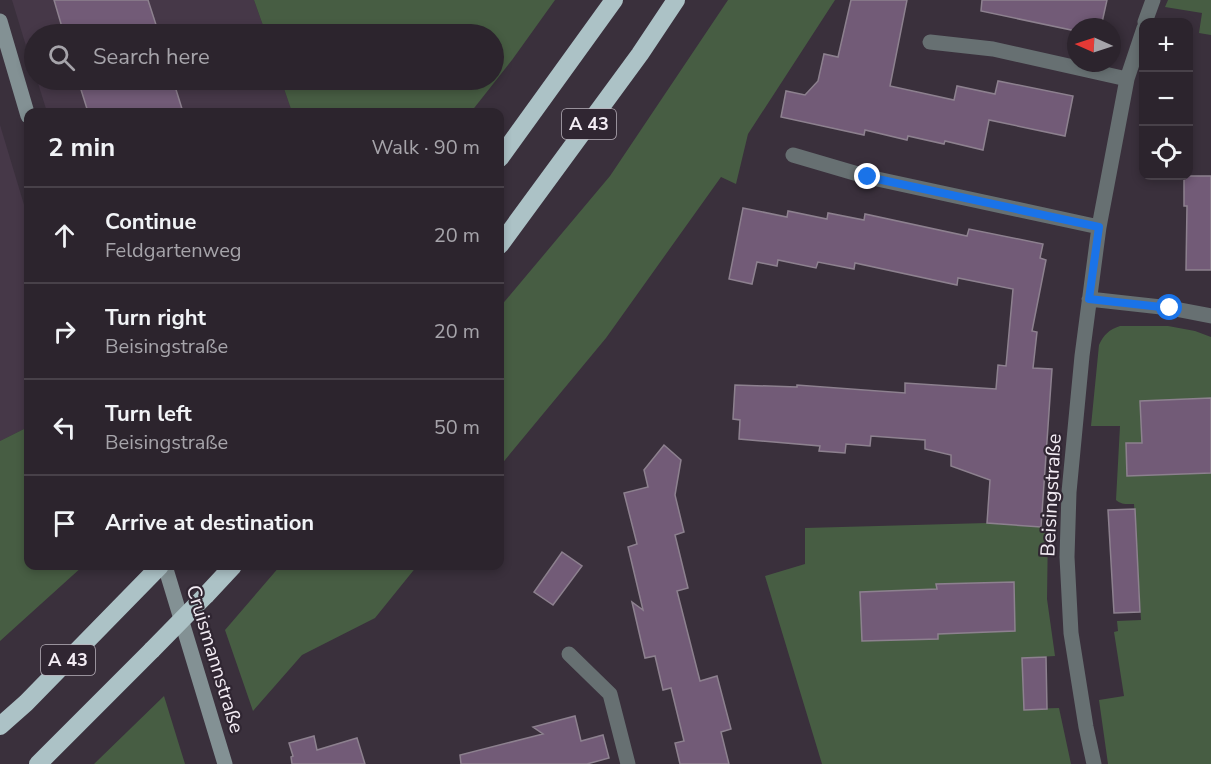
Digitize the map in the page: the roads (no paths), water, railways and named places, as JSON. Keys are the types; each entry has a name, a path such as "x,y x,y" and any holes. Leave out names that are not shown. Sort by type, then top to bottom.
{"highway":[{"name":"A 43","path":"504,152 614,0"},
{"name":"A 43","path":"504,240 640,54 676,0"},
{"name":"A 43","path":"0,726 26,703 156,570"},
{"name":"A 43","path":"38,764 228,570"}],"street":[{"path":"1146,18 1153,0"},
{"path":"0,21 26,108"},
{"name":"Beisingstraße","path":"1094,764 1071,633 1067,556 1070,481 1081,368 1099,227 1126,79 1139,40"},
{"path":"930,42 993,49 1126,79"},
{"path":"793,155 868,177 1099,227"},
{"path":"1089,299 1170,308 1211,316"},
{"name":"Cruismannstraße","path":"166,570 225,764"},
{"path":"569,654 610,694 628,764"}]}
